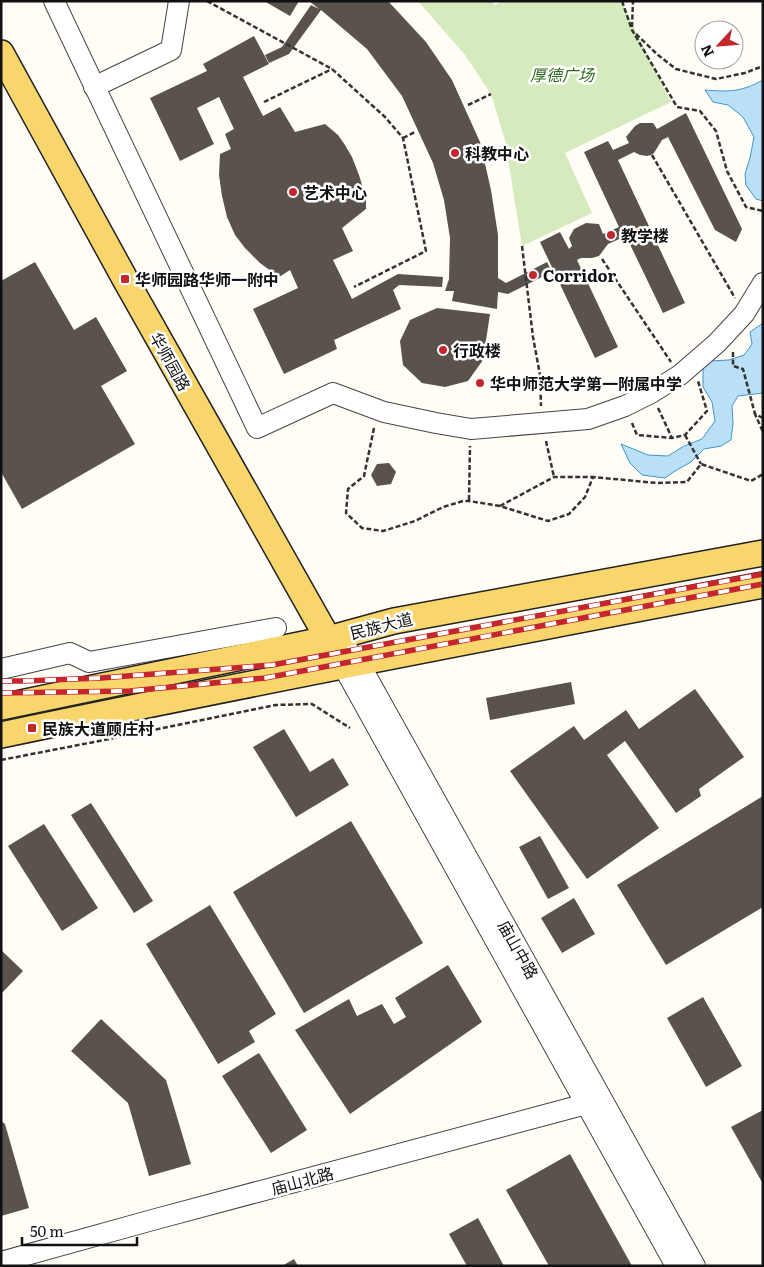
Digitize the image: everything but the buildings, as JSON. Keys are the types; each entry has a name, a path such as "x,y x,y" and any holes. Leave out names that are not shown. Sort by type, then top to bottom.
{"main road":[{"name":"华师园路","path":"1,53 125,279 332,638 351,665"},
{"name":"民族大道","path":"1,707 332,638 394,621 763,553"},
{"name":"民族大道","path":"1,734 406,653 763,585"}],"street":[{"path":"54,1 257,428 334,394 384,412 436,424 471,429 588,419 625,406 651,393 686,370 744,314 763,283"},
{"path":"94,87 171,50 179,1"},
{"path":"1,669 70,653 89,662 276,628"},
{"name":"庙山中路","path":"351,665 594,1100 695,1266"},
{"name":"庙山中路","path":"594,1100 676,1266"},
{"name":"庙山北路","path":"1,1262 594,1100"}],"path":[{"path":"207,1 332,69 385,117 403,138 426,251 354,288"},
{"path":"622,1 632,30 677,107 700,111 716,131 727,171 746,207 763,211"},
{"path":"633,1 632,30 676,69 716,79 744,74 763,66"},
{"path":"264,102 332,69"},
{"path":"468,105 491,94"},
{"path":"403,138 416,132"},
{"path":"652,156 744,314"},
{"path":"522,246 532,337 540,375 542,424 554,477"},
{"path":"602,259 686,370 707,411 685,435 672,438 637,435 625,406"},
{"path":"733,348 734,366 743,369 755,414 763,432"},
{"path":"651,393 672,438"},
{"path":"384,412 375,425 364,476 348,489 346,513 362,528 383,531 415,521 443,507 469,500 500,506 548,521 569,514 585,497 593,477"},
{"path":"755,414 763,418"},
{"path":"469,500 471,429"},
{"path":"685,435 701,464 752,481 763,474"},
{"path":"500,506 554,477 593,477 657,483 687,482 701,464"},
{"path":"1,760 276,705 312,704 350,728"}],"green space":[{"name":"厚德广场","path":"418,1 492,1 495,5 503,1 621,1 671,102 565,153 592,213 522,246 505,140 491,94 465,55"}],"water":[{"path":"763,80 763,201 756,199 746,185 745,174 754,137 743,117 728,105 713,102 705,90 735,90 748,87"},
{"path":"763,323 763,393 738,396 732,406 731,440 721,446 704,449 691,462 665,478 642,475 630,463 621,444 648,455 668,456 684,446 702,439 715,421 712,402 703,387 703,369 710,361 729,360 744,355 752,344 750,332"}],"railway":[{"path":"1,681 101,678 272,665 763,574"},
{"path":"1,693 130,691 265,678 763,584"}],"place":[{"name":"科教中心","path":"455,153"},
{"name":"艺术中心","path":"293,192"},
{"name":"教学楼","path":"611,235"},
{"name":"Corridor","path":"533,275"},
{"name":"华师园路华师一附中","path":"125,279"},
{"name":"行政楼","path":"443,350"},
{"name":"华中师范大学第一附属中学","path":"480,383"},
{"name":"民族大道顾庄村","path":"32,728"}]}
